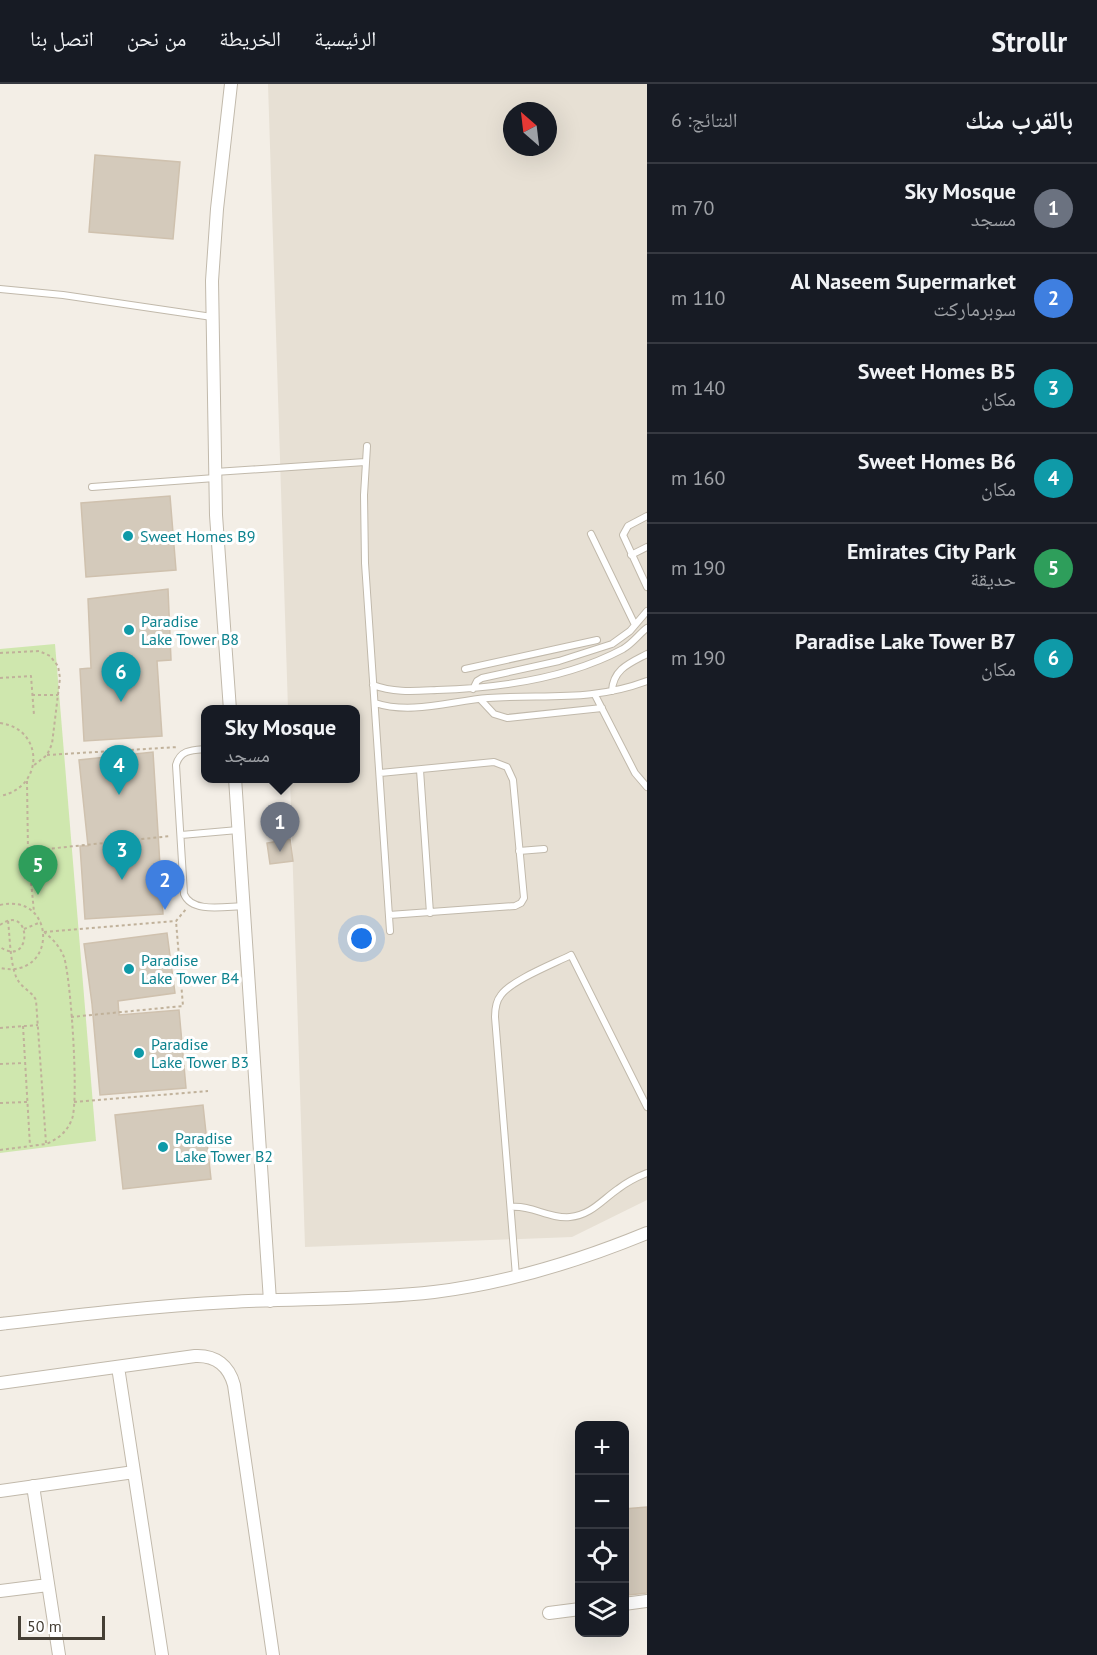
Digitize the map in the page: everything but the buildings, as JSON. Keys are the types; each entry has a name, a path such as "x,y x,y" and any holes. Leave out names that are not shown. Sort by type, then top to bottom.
{"street":[{"path":"230,705 215,476 212,317 215,227 231,84"},
{"path":"235,783 270,1301"},
{"path":"0,1324 144,1308 413,1294 516,1276 590,1254 647,1233"},
{"path":"0,1383 201,1356 218,1361 230,1374 236,1397 273,1655"},
{"path":"118,1367 162,1655"},
{"path":"0,1491 134,1472"},
{"path":"33,1486 59,1655"},
{"path":"0,1591 48,1585"},
{"path":"629,1603 647,1601"},
{"path":"549,1613 575,1610"}],"lane":[{"path":"0,289 63,295 212,317"},
{"path":"367,446 365,562 390,931"},
{"path":"92,487 365,462"},
{"path":"646,585 623,539 628,526 647,516"},
{"path":"591,534 635,625"},
{"path":"631,555 647,548"},
{"path":"473,689 479,679 559,661 612,645 625,636 647,611"},
{"path":"373,685 399,691 461,690 562,673 620,650 631,643 647,627"},
{"path":"465,669 597,640"},
{"path":"556,649 562,673"},
{"path":"612,691 619,670 647,654"},
{"path":"508,673 510,683"},
{"path":"375,703 392,708 410,708 480,699 570,698 595,695 647,681"},
{"path":"461,690 462,701"},
{"path":"595,695 635,773 647,787"},
{"path":"480,699 489,710 507,718 602,708"},
{"path":"201,749 189,750 179,756 176,765 184,894 191,904 198,906 245,906"},
{"path":"380,773 494,762 507,767 513,775 524,898 518,905 389,915"},
{"path":"420,770 430,913"},
{"path":"181,835 239,830"},
{"path":"519,851 544,849"},
{"path":"516,1276 495,1017 498,999 510,986 571,955 647,1107"},
{"path":"511,1207 530,1207 556,1217 579,1215 593,1209 627,1183 647,1173"}],"path":[{"path":"0,653 33,651 50,656 60,672 52,744 47,754 33,766"},
{"path":"0,678 31,676 34,715"},
{"path":"32,695 58,695"},
{"path":"0,723 11,725 24,735 32,749 33,766 27,781 28,851 34,912"},
{"path":"47,754 182,747 189,750"},
{"path":"0,796 14,792 27,781"},
{"path":"28,851 181,835"},
{"path":"0,905 14,903 34,912 44,932 39,954 28,964 14,969 0,968"},
{"path":"44,932 176,921 191,904"},
{"path":"8,921 14,969 20,984 33,994 36,1000 46,1144"},
{"path":"0,925 8,921 18,922 24,929 26,939 21,947 12,951 0,947"},
{"path":"72,1017 183,1006 176,921"},
{"path":"24,929 41,922"},
{"path":"0,1149 46,1144 59,1138 68,1127 73,1115 72,1017 65,960 59,947 44,932"},
{"path":"0,1028 38,1025"},
{"path":"23,1026 30,1146"},
{"path":"0,1064 25,1063"},
{"path":"74,1102 208,1091"},
{"path":"0,1103 28,1102"}],"shaded area":[{"path":"268,84 647,84 647,1200 572,1237 305,1247 290,783 360,783 360,705 288,705"}],"green space":[{"path":"55,644 96,1141 0,1153 0,649"}],"place":[{"name":"Sweet Homes B9","path":"128,536"},
{"name":"Paradise Lake Tower B8","path":"129,630"},
{"name":"Paradise Lake Tower B7","path":"121,702"},
{"name":"Sweet Homes B6","path":"119,795"},
{"name":"Sky Mosque","path":"280,852"},
{"name":"Sweet Homes B5","path":"122,880"},
{"name":"Emirates City Park","path":"38,895"},
{"name":"Al Naseem Supermarket","path":"165,910"},
{"name":"Paradise Lake Tower B4","path":"129,969"},
{"name":"Paradise Lake Tower B3","path":"139,1053"},
{"name":"Paradise Lake Tower B2","path":"163,1147"}]}
